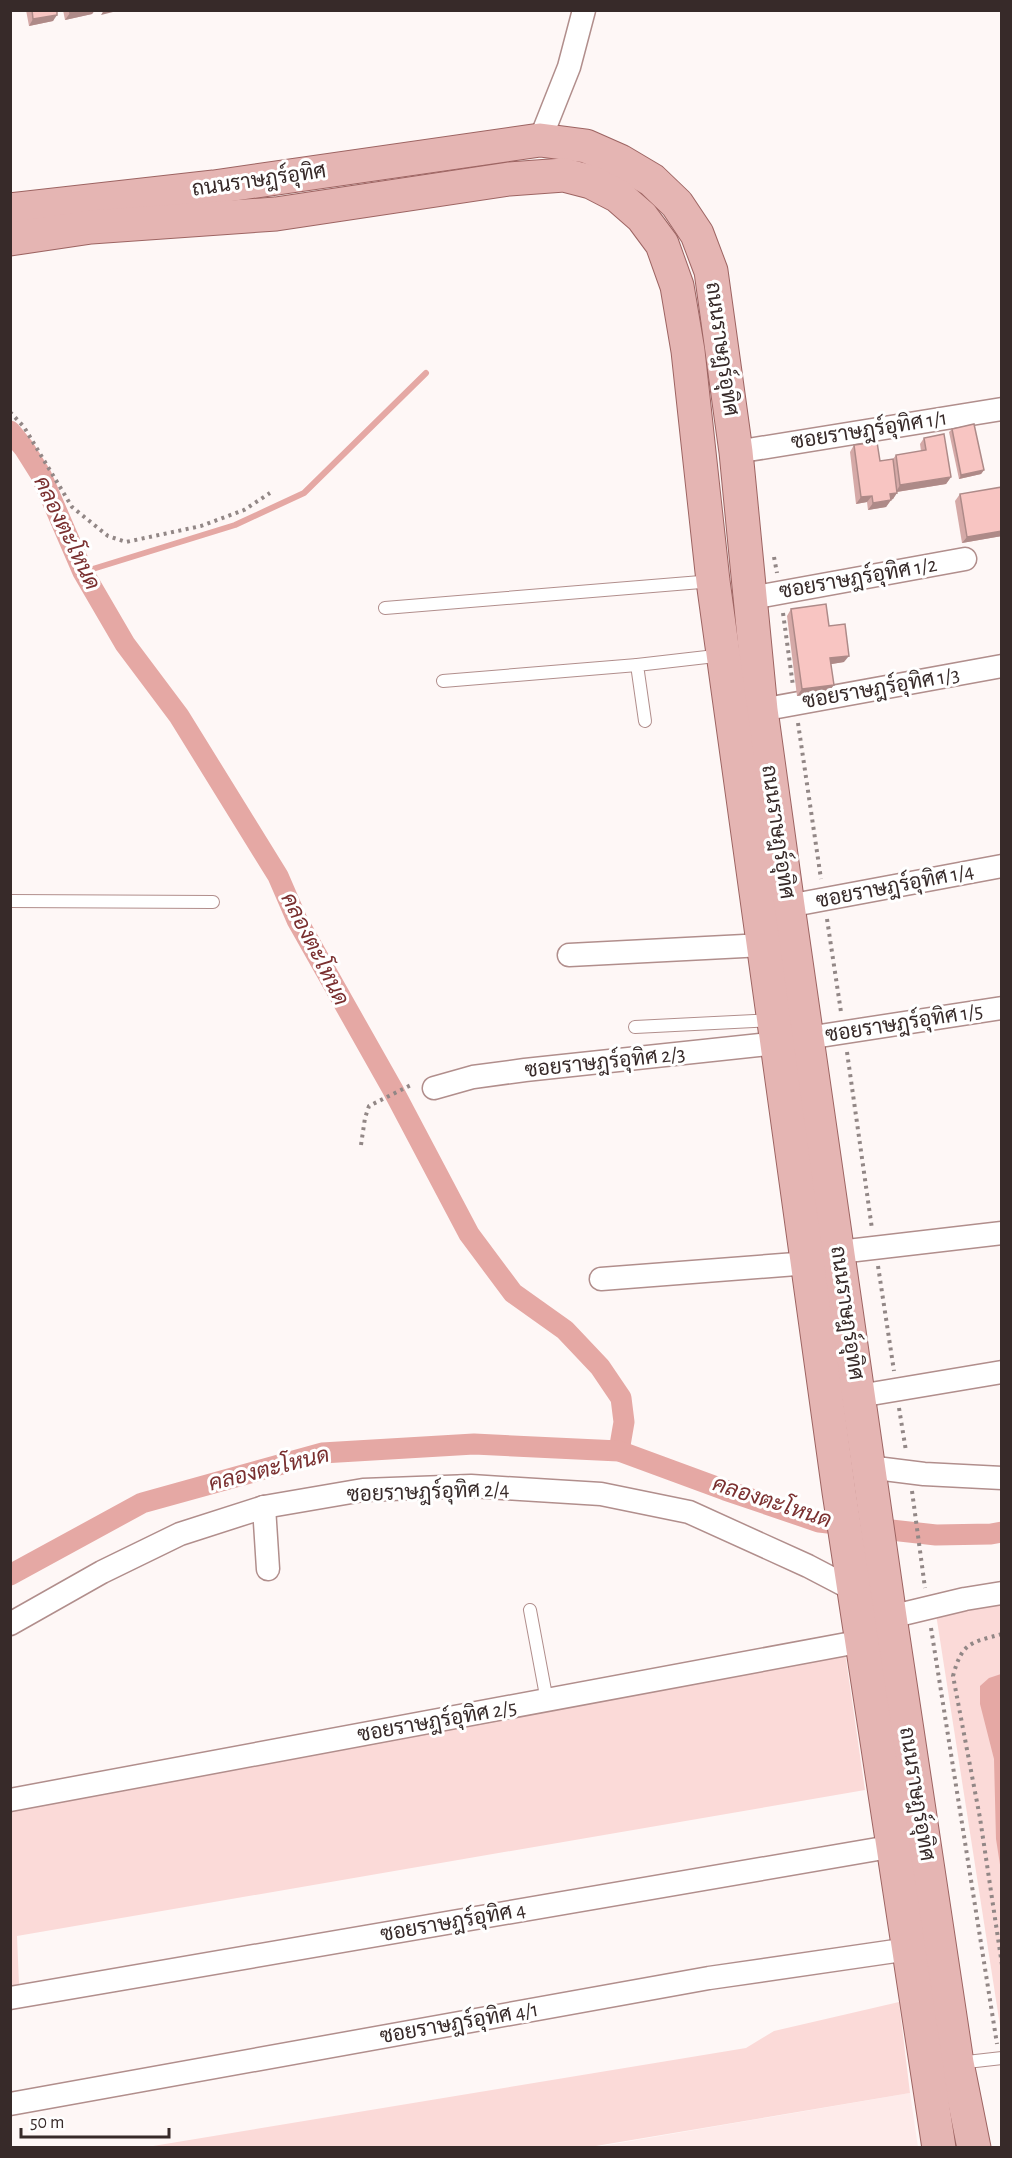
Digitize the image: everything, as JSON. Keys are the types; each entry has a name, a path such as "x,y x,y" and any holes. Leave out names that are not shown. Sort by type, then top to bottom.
{"main road":[{"name":"ถนนราษฎร์อุทิศ","path":"10,210 214,187 540,140 586,146 620,161 652,180 677,204 697,234 711,271 736,452 761,710 788,906 786,1034 808,1263 839,1492 895,1846 939,2148"},
{"name":"ถนนราษฎร์อุทิศ","path":"10,239 91,227 276,214 509,179 564,174 591,182 618,196 642,217 662,243 677,286 688,351 713,581 764,945 839,1252 870,1480 957,2063 974,2148"}],"street":[{"path":"540,140 569,67 584,10"},
{"name":"ซอยราษฎร์อุทิศ 1/1","path":"736,452 1002,410"},
{"name":"ซอยราษฎร์อุทิศ 1/2","path":"751,598 965,558"},
{"name":"ซอยราษฎร์อุทิศ 1/3","path":"761,710 1002,666"},
{"name":"ซอยราษฎร์อุทิศ 1/4","path":"788,906 1002,866"},
{"path":"569,955 764,945"},
{"name":"ซอยราษฎร์อุทิศ 1/5","path":"786,1034 1002,1008"},
{"name":"ซอยราษฎร์อุทิศ 2/3","path":"425,1085 786,1034"},
{"path":"839,1252 1002,1233"},
{"path":"601,1279 808,1263"},
{"path":"859,1396 1002,1372"},
{"path":"870,1480 924,1474 1002,1478"},
{"name":"ซอยราษฎร์อุทิศ 2/4","path":"10,1624 102,1572 180,1534 264,1507 374,1489 471,1486 601,1494 689,1512 808,1566 853,1582"},
{"path":"264,1507 268,1569"},
{"path":"890,1617 1002,1593"},
{"name":"ซอยราษฎร์อุทิศ 2/5","path":"10,1800 862,1641"},
{"name":"ซอยราษฎร์อุทิศ 4","path":"10,1998 895,1846"},
{"name":"ซอยราษฎร์อุทิศ 4/1","path":"10,2104 709,1978 909,1949"}],"lane":[{"path":"385,608 713,581"},
{"path":"443,681 638,665 725,655"},
{"path":"638,665 645,721"},
{"path":"10,901 213,903"},
{"path":"635,1027 786,1034"},
{"path":"530,1610 547,1701"},
{"path":"957,2063 1000,2058"}],"path":[{"path":"10,412 24,427 72,507 108,536 126,542 201,526 244,510 270,493"},
{"path":"361,1146 369,1106 425,1085"},
{"path":"914,1503 921,1567 1000,2058"},
{"path":"1002,1634 974,1641 959,1655 952,1676 980,1818 1002,1965"}],"shaded area":[{"path":"1001,1604 1001,2032 936,1614"},
{"path":"845,1652 865,1790 17,1936 19,1984 11,1986 11,1797"},
{"path":"1002,1674 1001,1871 996,1839 994,1759 980,1704 980,1686 989,1678"},
{"path":"899,2002 910,2093 590,2147 147,2147 746,2048 774,2031"},
{"path":"910,2093 918,2147 590,2148"}],"building":[{"path":"32,10 57,10 57,15 33,19"},
{"path":"974,424 984,470 961,475 952,429"},
{"path":"944,434 951,477 900,485 896,455 926,450 924,438"},
{"path":"877,442 880,461 893,459 897,493 890,494 891,500 873,503 872,496 861,497 854,445"},
{"path":"1002,487 1002,531 967,537 960,494"},
{"path":"826,604 829,626 845,624 849,656 830,658 834,685 802,689 791,609"}],"waterway":[{"path":"83,572 235,525 304,493 426,373"},
{"name":"คลองตะโหนด","path":"10,431 41,475 83,572 125,644 179,716 278,876 297,920 393,1090 469,1234 513,1293 565,1330 600,1367 621,1398 624,1422 619,1451"},
{"name":"คลองตะโหนด","path":"10,1575 142,1503 322,1453 474,1444 619,1451 819,1522 936,1535 1002,1532"}]}
